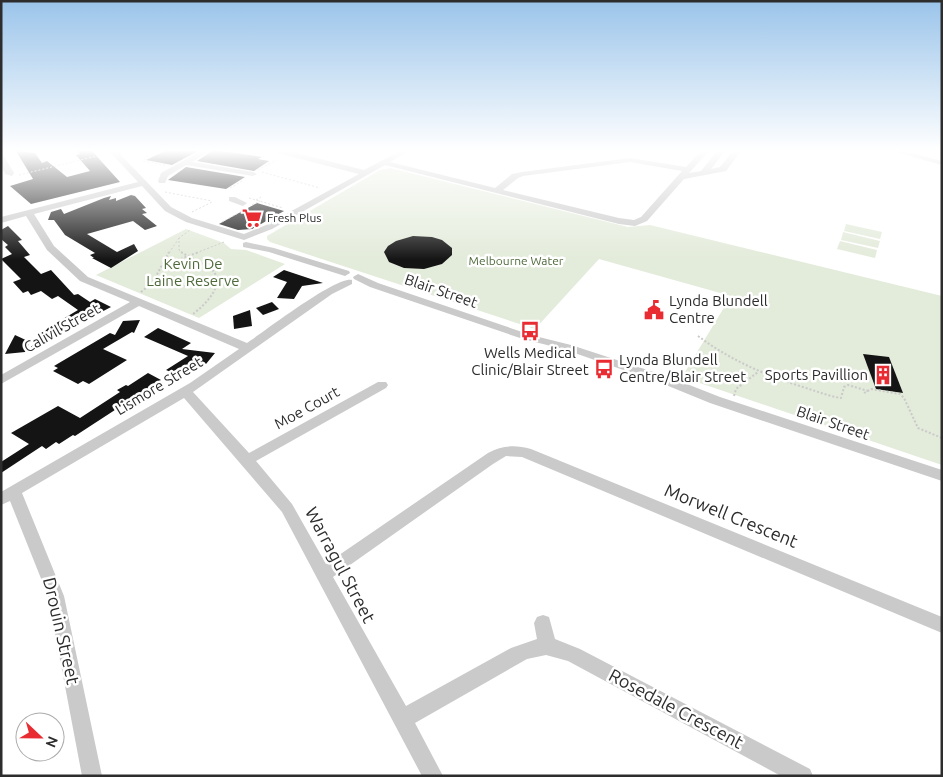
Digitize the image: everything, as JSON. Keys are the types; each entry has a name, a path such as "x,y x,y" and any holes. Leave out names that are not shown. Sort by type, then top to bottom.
{"street":[{"path":"1,220 133,187"},
{"name":"Blair Street","path":"148,187 168,209 173,218 249,240 347,278 374,285 527,336 563,352 942,476"},
{"path":"229,242 249,240 340,187"},
{"path":"481,187 619,221 635,223 644,219 673,187"},
{"path":"496,191 501,187"},
{"path":"232,199 246,204"},
{"path":"29,213 50,248 84,279 248,348"},
{"name":"Blair Street","path":"196,225 222,236 229,242"},
{"name":"Lismore Street","path":"8,495 185,392 347,278"},
{"name":"Calivil Street","path":"4,374 134,300"},
{"name":"Moe Court","path":"248,460 382,385"},
{"name":"Warragul Street","path":"185,392 248,460 287,508 433,776"},
{"name":"Morwell Crescent","path":"323,575 500,446 526,453 942,625"},
{"name":"Drouin Street","path":"8,495 56,596 92,776"},
{"path":"402,719 517,654 530,648 547,646 544,623"},
{"name":"Rosedale Crescent","path":"547,646 574,655 803,776"}],"path":[{"path":"317,187 324,189"},
{"path":"164,192 168,191 212,201 186,214"},
{"path":"134,300 151,286 169,249 179,238 191,230 188,229 204,221 216,225 246,204 261,197"},
{"path":"256,200 288,210"},
{"path":"246,204 260,201"},
{"path":"179,238 180,250 185,255 216,272 218,277 217,286 207,304 190,316"},
{"path":"160,267 185,255 229,242"},
{"path":"151,286 217,286"},
{"path":"698,336 708,345 758,372 835,397 841,398 844,388 848,385 866,392 871,389 900,394 904,398 918,428 942,438"},
{"path":"734,396 736,389 758,372"}],"green space":[{"name":"Melbourne Water","path":"350,187 468,187 628,227 650,225 942,296 942,465 682,377 731,296 599,259 535,329 270,242 267,236"},
{"path":"846,224 882,232 880,239 844,231"},
{"name":"Kevin De Laine Reserve","path":"186,229 224,243 231,249 246,250 285,264 199,318 96,275"},
{"path":"843,232 880,241 878,248 841,240"},
{"path":"840,241 877,250 875,258 837,249"}],"building":[{"path":"11,187 99,187 31,204"},
{"path":"131,195 135,196 146,208 142,209 147,213 142,214 157,226 145,230 133,221 87,234 117,252 134,244 138,251 111,268 92,258 94,258 90,255 95,253 65,235 54,220 48,220 51,212 61,209 64,214 111,196 109,200 116,198 116,201"},
{"name":"Fresh Plus","path":"257,203 284,211 252,229 238,230 219,224"},
{"path":"8,226 22,240 18,241 30,255 24,257 41,274 51,270 74,295 78,294 90,302 95,299 111,307 92,317 89,316 32,348 48,328 78,310 58,296 52,299 41,291 31,295 28,291 23,293 13,282 21,279 1,259 12,254 5,247 8,245 1,239 1,230"},
{"path":"413,236 432,237 442,240 452,248 452,255 442,264 424,269 404,268 389,262 384,252 388,246 396,241"},
{"path":"284,270 323,283 302,286 294,299 277,298 287,282 273,277"},
{"path":"272,302 279,309 263,315 256,308"},
{"path":"250,310 252,326 234,329 233,316"},
{"path":"140,320 134,333 132,332 103,349 127,360 89,384 83,381 78,384 53,371 58,368 54,366 110,333 115,335 123,321"},
{"path":"158,328 191,343 182,349 215,353 206,364 199,363 180,376 166,370 188,356 144,337"},
{"path":"15,335 30,342 25,352 5,354"},
{"name":"Sports Pavillion","path":"863,354 889,357 903,393 876,389"},
{"path":"148,373 161,380 75,436 73,435 59,444 56,442 46,449 42,446 1,473 1,462 29,444 11,433 58,406 80,418 120,392 117,390 126,385 128,386"}],"place":[{"name":"Fresh Plus","path":"252,218"},
{"name":"Lynda Blundell Centre","path":"654,310"},
{"name":"Wells Medical Clinic/Blair Street","path":"530,331"},
{"name":"Lynda Blundell Centre/Blair Street","path":"604,369"},
{"name":"Sports Pavillion","path":"883,375"}]}
